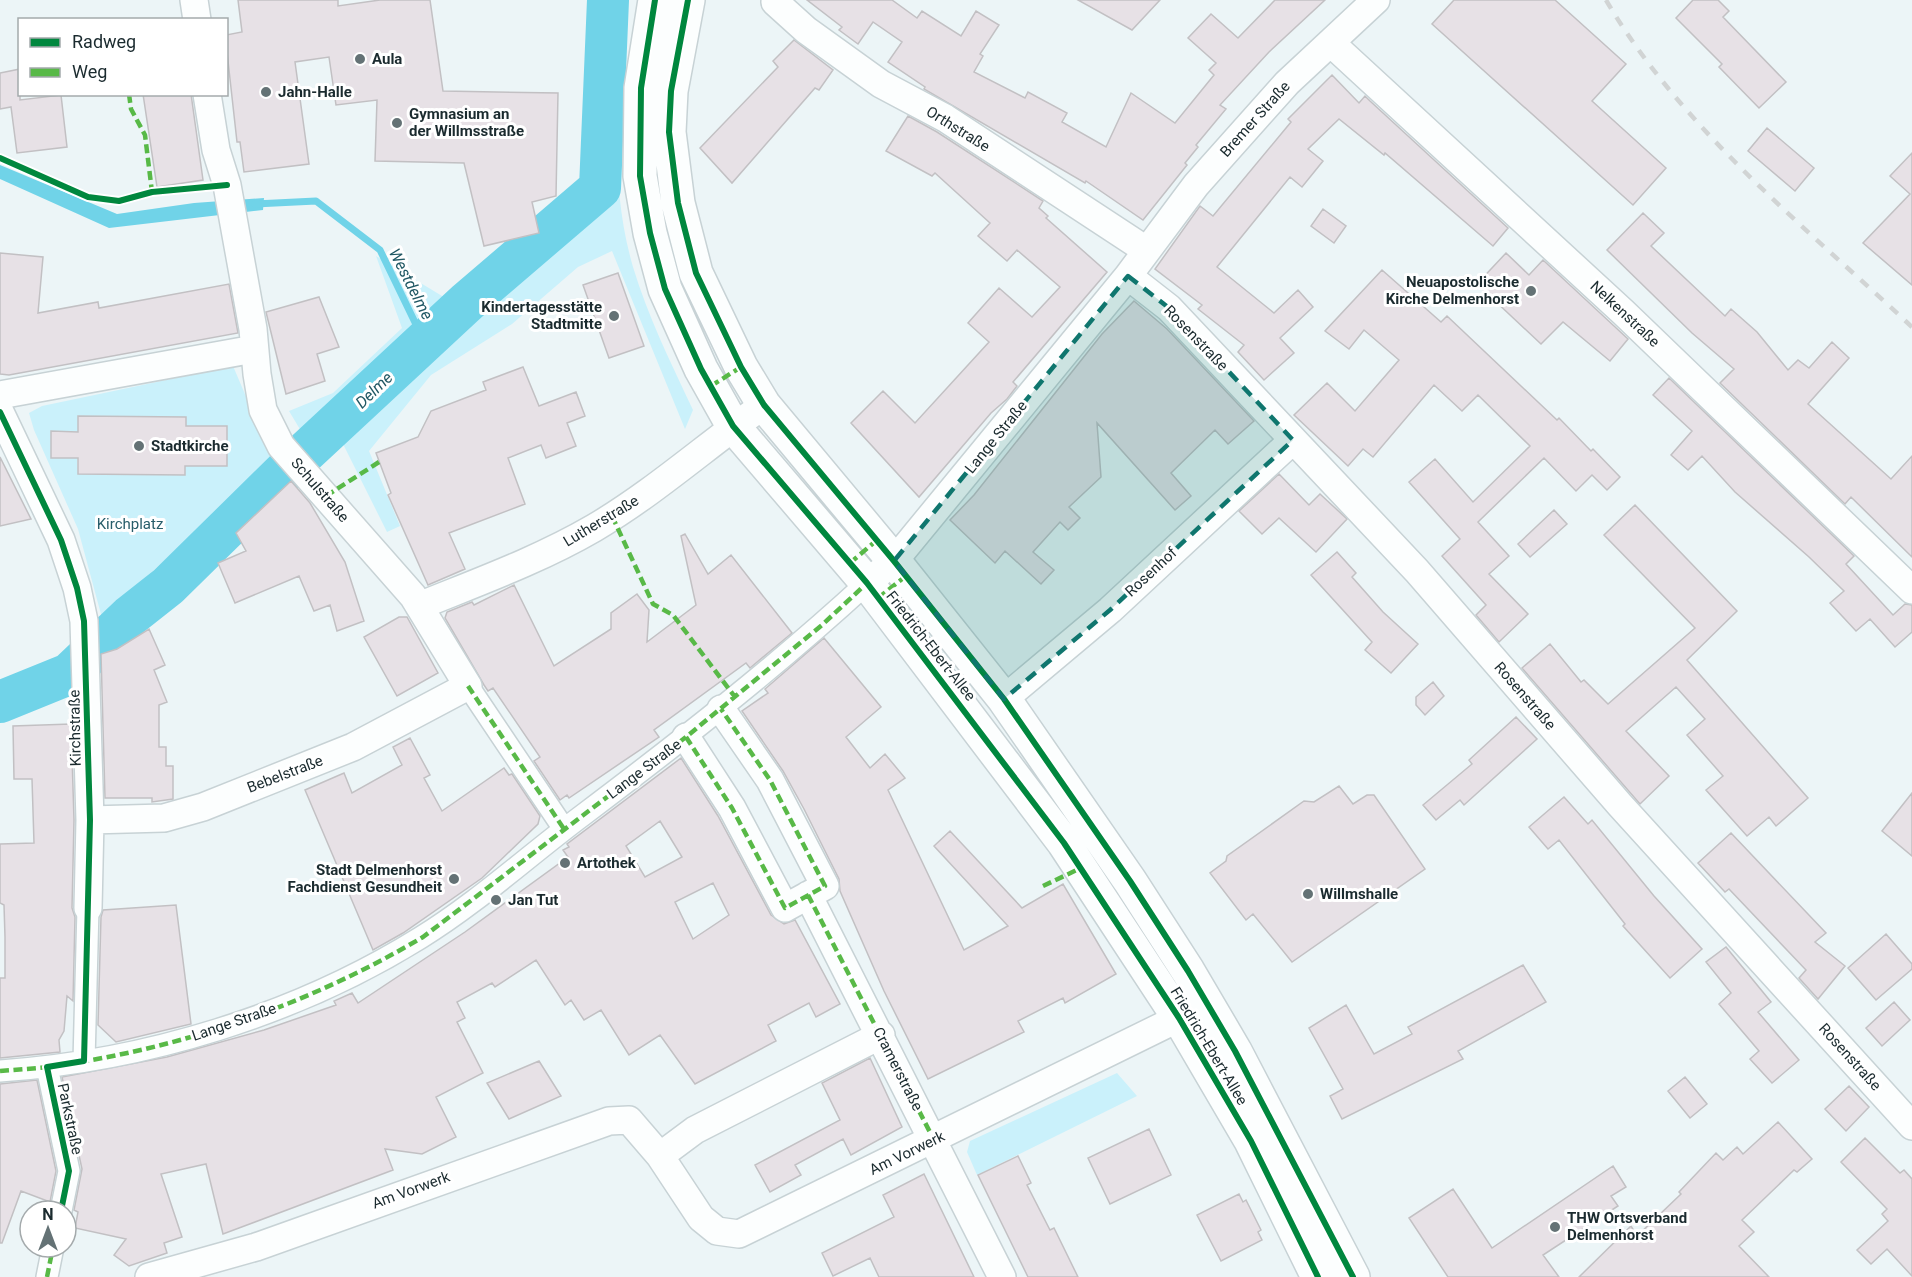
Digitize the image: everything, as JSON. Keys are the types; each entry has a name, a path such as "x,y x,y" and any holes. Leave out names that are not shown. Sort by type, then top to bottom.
{"main road":[{"name":"Friedrich-Ebert-Allee","path":"655,0 641,88 640,176 650,233 665,289 701,369 733,426 867,583 1064,843 1179,1018 1251,1141 1318,1277"},
{"name":"Friedrich-Ebert-Allee","path":"688,0 676,51 671,91 669,132 678,202 696,273 741,367 764,405 894,561 1004,699 1130,881 1188,971 1235,1051 1353,1277"}],"street":[{"path":"194,0 197,18"},
{"name":"Bremer Straße","path":"1146,250 1196,185 1252,121 1287,83 1332,44 1376,0"},
{"name":"Orthstraße","path":"775,2 806,30 881,84 945,118 1146,250"},
{"name":"Nelkenstraße","path":"1332,44 1623,312 1912,590"},
{"name":"Schulstraße","path":"207,96 216,150 227,185 253,329 263,410 281,446 419,606 468,686 564,829"},
{"name":"Lange Straße","path":"0,1071 84,1061 198,1036 260,1015 380,962 423,937 686,737 894,561 1128,276 1146,250"},
{"name":"Rosenstraße","path":"1128,276 1169,308 1417,571 1620,805 1912,1126"},
{"path":"0,395 255,349"},
{"name":"Lutherstraße","path":"419,606 540,557 595,527 658,486 733,426 764,405"},
{"name":"Kirchstraße","path":"0,412 61,540 77,588 84,621 90,820 84,1061"},
{"name":"Rosenhof","path":"1004,699 1110,610 1293,440"},
{"name":"Bebelstraße","path":"90,820 165,818 203,807 353,747 468,686"},
{"path":"686,737 732,808 784,908 825,886 798,828 770,780 721,709"},
{"name":"Cramerstraße","path":"808,895 1002,1277"},
{"name":"Am Vorwerk","path":"149,1277 256,1247 609,1121 629,1120 660,1156 701,1218 717,1231 739,1234 1179,1018"},
{"path":"660,1156 695,1130 881,1035"},
{"name":"Parkstraße","path":"47,1067 69,1171 63,1199"},
{"path":"47,1277 51,1259"}],"highlighted area":[{"path":"1128,276 1169,308 1293,440 1110,610 1004,699 894,561"}],"green space":[{"path":"594,0 626,0 621,38 617,125 618,173 623,220 633,267 646,304 693,410 685,429 612,251 578,267 512,324 431,375 369,451 400,526 387,532 331,420 307,441 289,411 333,393 402,328 376,256 452,302 491,274 592,186 597,104"},
{"name":"Kirchplatz","path":"233,366 273,460 102,618 78,529 34,430 29,413 42,406","holes":["78,417 186,426 185,474 78,474 77,458 51,458 52,431 78,432"]},
{"path":"1117,1073 1137,1096 977,1175 967,1152 970,1141"}],"water":[{"path":"0,165 117,214 194,203 264,198 263,210 109,228 0,179"}],"building":[{"path":"238,0 338,0 338,6 380,0 430,0 443,91 558,93 556,196 532,202 539,233 484,246 464,163 375,161 377,100 336,105 329,57 295,62 309,164 244,172 240,142 237,142 228,61 228,35 242,32"},
{"path":"807,0 892,0 917,18 922,11 961,36 976,11 999,25 980,54 983,56 974,72 1025,98 1028,92 1067,113 1062,122 1106,147 1131,93 1175,123 1214,75 1209,70 1216,63 1188,38 1211,14 1238,38 1275,0 1325,0 1269,52 1220,105 1226,109 1196,145 1198,147 1185,163 1187,165 1143,220 1086,181 1085,183 924,89 925,87 888,62 902,42 873,22 858,44 839,30 842,27"},
{"path":"1078,0 1160,0 1132,30"},
{"path":"1454,0 1555,0 1626,64 1592,101 1666,168 1633,205 1432,24"},
{"path":"1693,0 1718,0 1729,11 1723,17 1786,82 1759,108 1719,67 1722,64 1676,18"},
{"path":"794,40 833,70 819,90 815,88 732,183 700,148 778,67 773,61"},
{"path":"18,69 20,100 61,96 67,147 17,153 11,107 0,109 0,73"},
{"path":"1332,75 1359,103 1365,96 1508,228 1493,246 1385,153 1384,155 1339,119 1308,149 1323,161 1302,187 1290,177 1217,267 1274,313 1298,290 1313,307 1280,338 1294,353 1264,380 1238,352 1244,345 1198,309 1202,305 1155,269 1200,206 1213,216 1291,122 1288,119"},
{"path":"143,96 191,96 203,180 157,187"},
{"path":"908,116 937,132 1043,201 1039,208 1048,216 1046,218 1107,272 1013,382 1017,386 1007,399 991,413 919,497 851,423 883,391 915,423 989,342 968,323 999,288 1032,317 1060,287 1017,250 1007,261 978,236 990,223 935,173 932,176 886,151"},
{"path":"1767,128 1814,168 1795,191 1748,151"},
{"path":"1912,153 1912,285 1863,243 1910,194 1890,176"},
{"path":"1323,209 1346,226 1334,243 1311,226"},
{"path":"1643,213 1664,233 1651,246 1725,316 1731,309 1757,332 1788,370 1798,360 1809,368 1832,342 1849,358 1808,404 1891,479 1912,456 1912,557 1851,497 1845,504 1720,383 1734,369 1692,333 1607,250"},
{"path":"0,253 43,257 38,313 98,302 99,308 229,284 238,333 9,375 0,374"},
{"name":"Neuapostolische Kirche Delmenhorst","path":"1506,253 1529,275 1543,260 1628,339 1610,361 1563,322 1541,344 1477,284"},
{"path":"1382,270 1441,322 1447,316 1557,420 1559,418 1591,451 1593,449 1620,477 1607,490 1592,475 1576,491 1544,458 1478,522 1509,556 1489,574 1528,614 1499,642 1476,615 1486,605 1442,556 1460,539 1409,482 1435,459 1473,502 1530,446 1478,395 1462,411 1434,385 1373,457 1363,449 1348,466 1294,415 1327,383 1355,411 1399,360 1364,330 1349,349 1325,331"},
{"name":"Kindertagesstätte Stadtmitte","path":"618,273 644,346 609,358 583,285"},
{"path":"319,297 339,347 317,354 325,381 286,394 266,312"},
{"path":"1134,301 1167,329 1254,421 1228,444 1215,430 1171,473 1191,496 1175,510 1097,423 1101,477 1069,507 1080,518 1068,530 1060,522 1033,552 1054,570 1041,584 1005,551 995,563 950,520 974,495 1102,334"},
{"path":"523,367 539,406 576,392 585,416 567,423 576,446 546,458 541,445 508,458 525,504 449,533 465,569 428,585 388,495 391,493 376,453 418,437 431,411 486,390 483,382"},
{"path":"1669,378 1854,556 1846,564 1893,615 1905,604 1912,605 1912,632 1895,647 1870,619 1856,631 1830,603 1844,591 1809,557 1735,492 1702,456 1688,470 1671,455 1692,431 1653,395"},
{"name":"Stadtkirche","path":"78,416 186,417 186,426 227,426 227,466 185,466 185,475 78,474 78,458 51,458 51,431 78,432"},
{"path":"0,457 31,519 0,526"},
{"path":"1279,474 1309,505 1320,494 1347,519 1316,552 1279,518 1262,534 1239,511"},
{"path":"291,481 310,503 345,562 364,621 337,631 330,605 314,611 299,576 235,603 218,563 246,551 236,533"},
{"path":"1635,505 1737,611 1687,660 1808,798 1776,826 1769,817 1747,836 1706,790 1723,776 1687,735 1705,719 1676,687 1626,731 1669,776 1640,804 1522,668 1550,644 1581,682 1584,680 1608,704 1695,628 1604,535"},
{"path":"1554,510 1567,524 1530,557 1518,544"},
{"path":"685,534 708,574 731,555 792,633 750,668 746,663 654,730 659,737 569,798 567,795 560,800 534,761 540,757 493,688 488,691 484,685 445,618 447,612 472,602 474,605 514,585 554,666 611,629 611,613 637,594 649,610 647,642 696,605 681,536"},
{"path":"1337,552 1356,573 1352,577 1383,612 1418,644 1391,673 1365,650 1372,642 1311,575"},
{"path":"399,617 407,617 438,673 397,696 364,637"},
{"path":"149,629 165,665 154,670 167,702 159,705 159,747 166,747 166,766 173,766 173,799 152,802 152,798 105,798 101,654 117,649"},
{"path":"824,638 881,707 846,737 870,768 885,754 905,778 888,790 964,950 1008,926 934,846 950,831 1022,908 1063,884 1116,974 1065,1003 1063,998 1018,1021 1024,1032 928,1079 884,991 840,891 839,879 804,809 783,771 742,711 768,693 765,689"},
{"path":"1433,682 1444,696 1425,715 1416,705 1416,697"},
{"path":"1516,717 1537,739 1464,805 1460,800 1436,820 1423,805 1472,764 1469,760"},
{"path":"71,724 74,820 72,908 75,917 73,1001 67,996 64,1031 59,1040 60,1052 0,1058 0,978 5,978 5,937 4,905 0,903 0,844 34,843 32,779 14,779 13,726"},
{"path":"410,738 430,775 424,778 442,811 504,768 509,775 512,774 540,816 538,824 482,878 403,933 373,950 305,790 344,773 352,793 402,765 393,747"},
{"path":"681,758 718,816 771,915 784,924 795,920 840,1004 816,1017 809,1003 768,1025 776,1041 695,1084 660,1035 629,1055 601,1010 584,1020 571,1000 565,1005 536,960 495,987 492,983 457,1002 465,1018 457,1022 483,1073 436,1097 456,1137 422,1154 385,1149 393,1170 223,1234 206,1164 161,1174 182,1237 164,1243 167,1253 129,1266 114,1255 126,1239 78,1229 78,1199 76,1199 82,1169 62,1077 167,1057 264,1030 336,1005 334,1001 352,993 358,1003 465,932 568,857 563,850 569,847 567,844","holes":["660,821 682,857 645,877 626,846","713,883 729,915 693,939 675,902"]},
{"name":"Willmshalle","path":"1339,786 1353,804 1367,795 1374,795 1425,869 1292,962 1253,914 1246,920 1210,873 1226,861 1227,856 1304,801 1314,802"},
{"path":"1912,793 1912,856 1882,831"},
{"path":"1564,797 1588,824 1592,820 1654,896 1702,949 1670,978 1623,926 1625,924 1559,840 1548,849 1529,827"},
{"path":"1731,833 1826,933 1815,942 1845,966 1818,999 1799,978 1806,970 1729,889 1725,892 1698,863"},
{"path":"176,905 191,1024 116,1042 98,1025 103,910"},
{"path":"1886,934 1912,964 1912,969 1876,1000 1848,968"},
{"path":"1726,947 1771,1002 1758,1012 1799,1060 1772,1083 1750,1059 1759,1051 1719,1004 1731,993 1706,962"},
{"path":"1523,965 1546,1002 1458,1051 1463,1059 1342,1119 1330,1096 1343,1089 1309,1028 1346,1005 1374,1054 1412,1034 1408,1027"},
{"path":"1894,1002 1910,1020 1882,1046 1866,1028"},
{"path":"870,1058 902,1127 851,1155 843,1139 795,1165 801,1175 770,1192 755,1165 840,1120 822,1083"},
{"path":"539,1061 561,1096 509,1119 487,1083"},
{"path":"1685,1077 1707,1104 1690,1118 1668,1091"},
{"path":"37,1080 56,1171 51,1199 42,1199 21,1191 2,1243 0,1243 0,1084"},
{"path":"1849,1086 1869,1107 1846,1131 1825,1109"},
{"path":"1778,1122 1812,1159 1797,1172 1794,1170 1742,1220 1754,1232 1739,1246 1769,1277 1579,1277 1631,1226 1637,1236 1681,1194 1679,1192 1716,1153 1723,1160 1737,1147 1743,1154"},
{"path":"1149,1129 1171,1175 1110,1204 1088,1158"},
{"path":"1865,1138 1900,1173 1904,1170 1912,1179 1912,1276 1887,1249 1871,1264 1857,1250 1888,1221 1882,1214 1887,1209 1841,1162"},
{"path":"1018,1156 1031,1183 1027,1185 1050,1230 1054,1228 1078,1277 1028,1277 978,1175"},
{"name":"THW Ortsverband Delmenhorst","path":"1613,1166 1626,1187 1611,1196 1618,1206 1543,1255 1559,1277 1448,1277 1409,1218 1453,1189 1492,1248"},
{"path":"924,1174 974,1277 879,1277 870,1258 833,1276 822,1253 894,1217 883,1195"},
{"path":"1239,1194 1243,1202 1246,1200 1261,1230 1258,1232 1262,1240 1221,1261 1197,1215"}],"waterway":[{"name":"Delme","path":"0,702 69,674 130,616 168,586 284,472 467,302 600,188 608,0"},
{"name":"Westdelme","path":"255,204 316,201 380,250 424,341"}],"railway":[{"path":"1606,0 1636,47 1707,133 1787,213 1912,327"}],"marked path":[{"path":"129,96 131,109 145,135 152,192"},
{"path":"711,386 741,367"},
{"path":"326,496 379,462"},
{"path":"612,516 653,604 673,615 735,697"},
{"path":"850,563 877,540"},
{"path":"878,598 906,576"},
{"path":"80,1062 170,1043 258,1015 342,980 423,937 686,737 822,625 867,583"},
{"path":"468,686 564,829"},
{"path":"686,737 732,808 785,908 825,886 770,780 721,709"},
{"path":"1043,886 1081,868"},
{"path":"808,895 934,1140"},
{"path":"0,1071 51,1067"},
{"path":"47,1277 51,1259"}],"cycle path":[{"path":"655,0 641,88 640,176 650,233 665,289 701,369 733,426 867,583 1064,843 1179,1018 1251,1141 1318,1277"},
{"path":"688,0 671,91 669,132 678,203 696,273 741,367 764,405 894,561 1004,699 1130,881 1188,971 1235,1051 1353,1277"},
{"path":"0,158 88,197 119,201 152,192 227,185"},
{"path":"0,412 61,540 77,588 84,621 90,820 84,1061 47,1067 69,1171 63,1199"}],"place":[{"name":"Aula","path":"360,59"},
{"name":"Jahn-Halle","path":"266,92"},
{"name":"Gymnasium an der Willmsstraße","path":"397,123"},
{"name":"Neuapostolische Kirche Delmenhorst","path":"1531,291"},
{"name":"Kindertagesstätte Stadtmitte","path":"614,316"},
{"name":"Stadtkirche","path":"139,446"},
{"name":"Artothek","path":"565,863"},
{"name":"Stadt Delmenhorst Fachdienst Gesundheit","path":"454,879"},
{"name":"Willmshalle","path":"1308,894"},
{"name":"Jan Tut","path":"496,900"},
{"name":"THW Ortsverband Delmenhorst","path":"1555,1227"}]}
